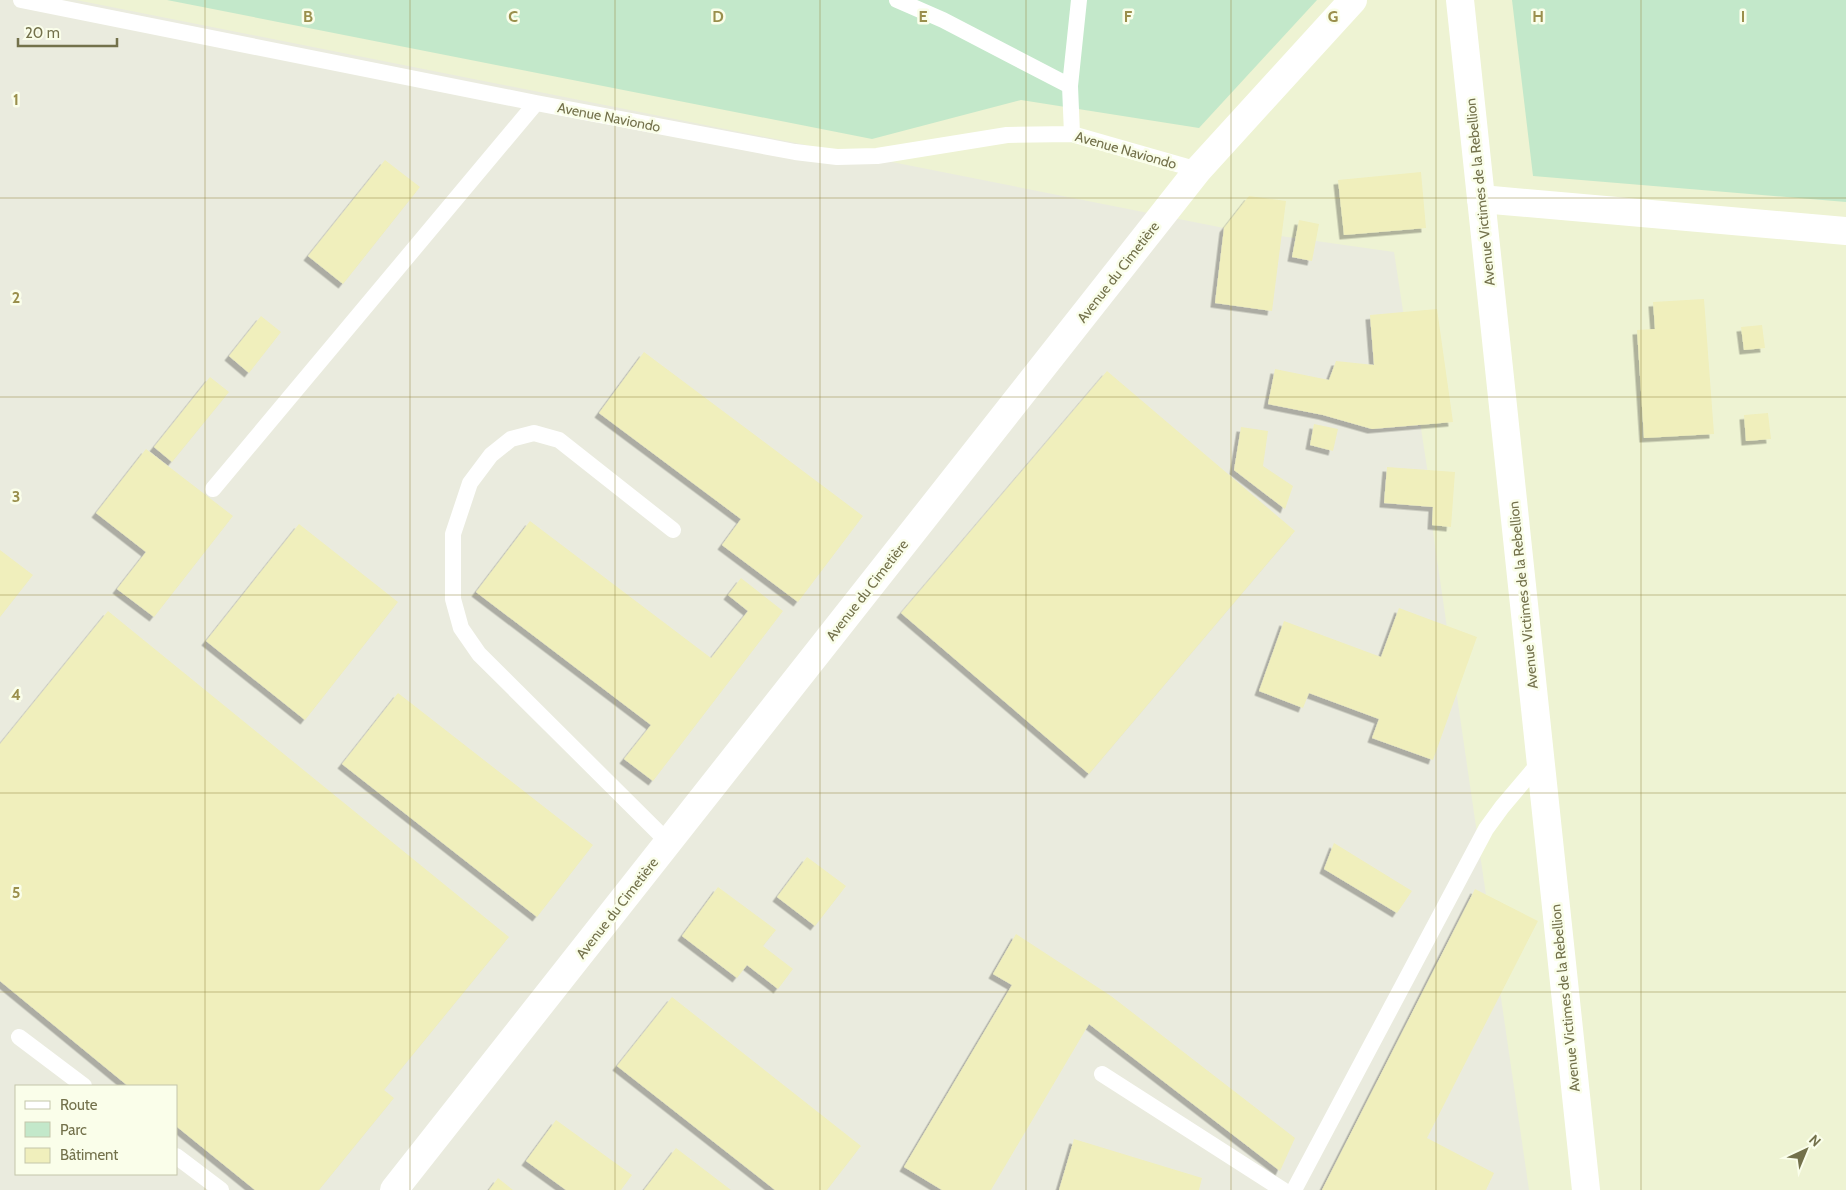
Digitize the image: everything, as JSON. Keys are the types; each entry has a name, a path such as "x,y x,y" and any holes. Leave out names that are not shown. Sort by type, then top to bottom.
{"street":[{"name":"Avenue du Cimetière","path":"394,1190 1198,170 1353,0"},
{"name":"Avenue Victimes de la Rebellion","path":"1460,0 1586,1190"},
{"path":"1481,199 1846,231"}],"lane":[{"name":"Avenue Naviondo","path":"21,0 536,103 795,152 836,157 877,156 1007,135 1072,134 1198,170"},
{"path":"897,0 943,20 1070,86"},
{"path":"1072,134 1070,86 1079,0"},
{"path":"213,488 536,103"},
{"path":"668,842 479,654 461,628 453,599 453,534 470,483 491,455 511,439 534,433 559,440 673,530"},
{"path":"1294,1190 1486,830 1502,806 1540,762"},
{"path":"20,1037 83,1085"},
{"path":"1102,1074 1283,1190"},
{"path":"178,1158 221,1190"}],"shaded area":[{"path":"0,0 1846,0 1846,1190 0,1190"},
{"path":"0,0 76,0 1224,228 1394,252 1433,507 1432,525 1529,1190 0,1190"}],"green space":[{"path":"167,0 1317,0 1199,128 1021,100 872,139"},
{"path":"1512,0 1846,0 1846,202 1533,176"}],"building":[{"path":"385,160 420,187 343,284 308,256"},
{"path":"1421,172 1426,228 1344,235 1338,180"},
{"path":"1249,196 1286,201 1272,311 1215,303 1224,228"},
{"path":"1299,220 1319,224 1312,261 1292,257"},
{"path":"1704,299 1714,434 1644,438 1637,330 1655,329 1653,302"},
{"path":"1437,309 1453,422 1372,429 1323,415 1268,404 1275,369 1329,380 1336,361 1374,365 1370,315"},
{"path":"261,316 281,332 249,373 229,356"},
{"path":"1762,325 1765,348 1744,350 1741,327"},
{"path":"644,352 863,516 798,602 722,545 741,519 599,413"},
{"path":"1107,371 1295,531 1089,774 901,613"},
{"path":"210,377 229,392 172,462 154,447"},
{"path":"1768,413 1771,439 1746,441 1744,415"},
{"path":"1314,424 1338,429 1333,451 1310,445"},
{"path":"1241,427 1268,431 1263,466 1293,486 1285,509 1234,470"},
{"path":"146,449 233,516 154,617 117,589 146,552 96,513"},
{"path":"1387,467 1455,472 1451,527 1432,525 1433,507 1384,503"},
{"path":"530,521 711,658 748,611 728,595 741,578 783,611 653,781 624,759 651,725 476,592"},
{"path":"299,524 398,602 305,720 206,641"},
{"path":"0,550 33,575 0,617"},
{"path":"1399,608 1477,637 1433,760 1372,738 1379,719 1309,693 1303,708 1259,691 1284,621 1381,657"},
{"path":"108,611 509,937 384,1090 394,1098 319,1190 255,1190 178,1128 178,1085 127,1085 0,981 0,744"},
{"path":"398,693 593,845 537,917 342,764"},
{"path":"1334,843 1412,891 1397,913 1324,869"},
{"path":"807,857 846,886 815,926 777,897"},
{"path":"718,887 776,930 763,946 793,969 778,989 747,965 737,978 682,936"},
{"path":"1475,889 1538,921 1427,1138 1494,1173 1486,1190 1322,1190"},
{"path":"1016,934 1111,996 1295,1138 1280,1171 1089,1024 991,1190 942,1190 904,1167 1012,985 993,974"},
{"path":"672,997 861,1146 827,1190 775,1190 617,1066"},
{"path":"556,1120 632,1175 621,1190 566,1190 526,1161"},
{"path":"1074,1139 1202,1178 1199,1190 1059,1190"},
{"path":"676,1148 731,1190 644,1190"},
{"path":"498,1178 513,1190 489,1190"}]}
